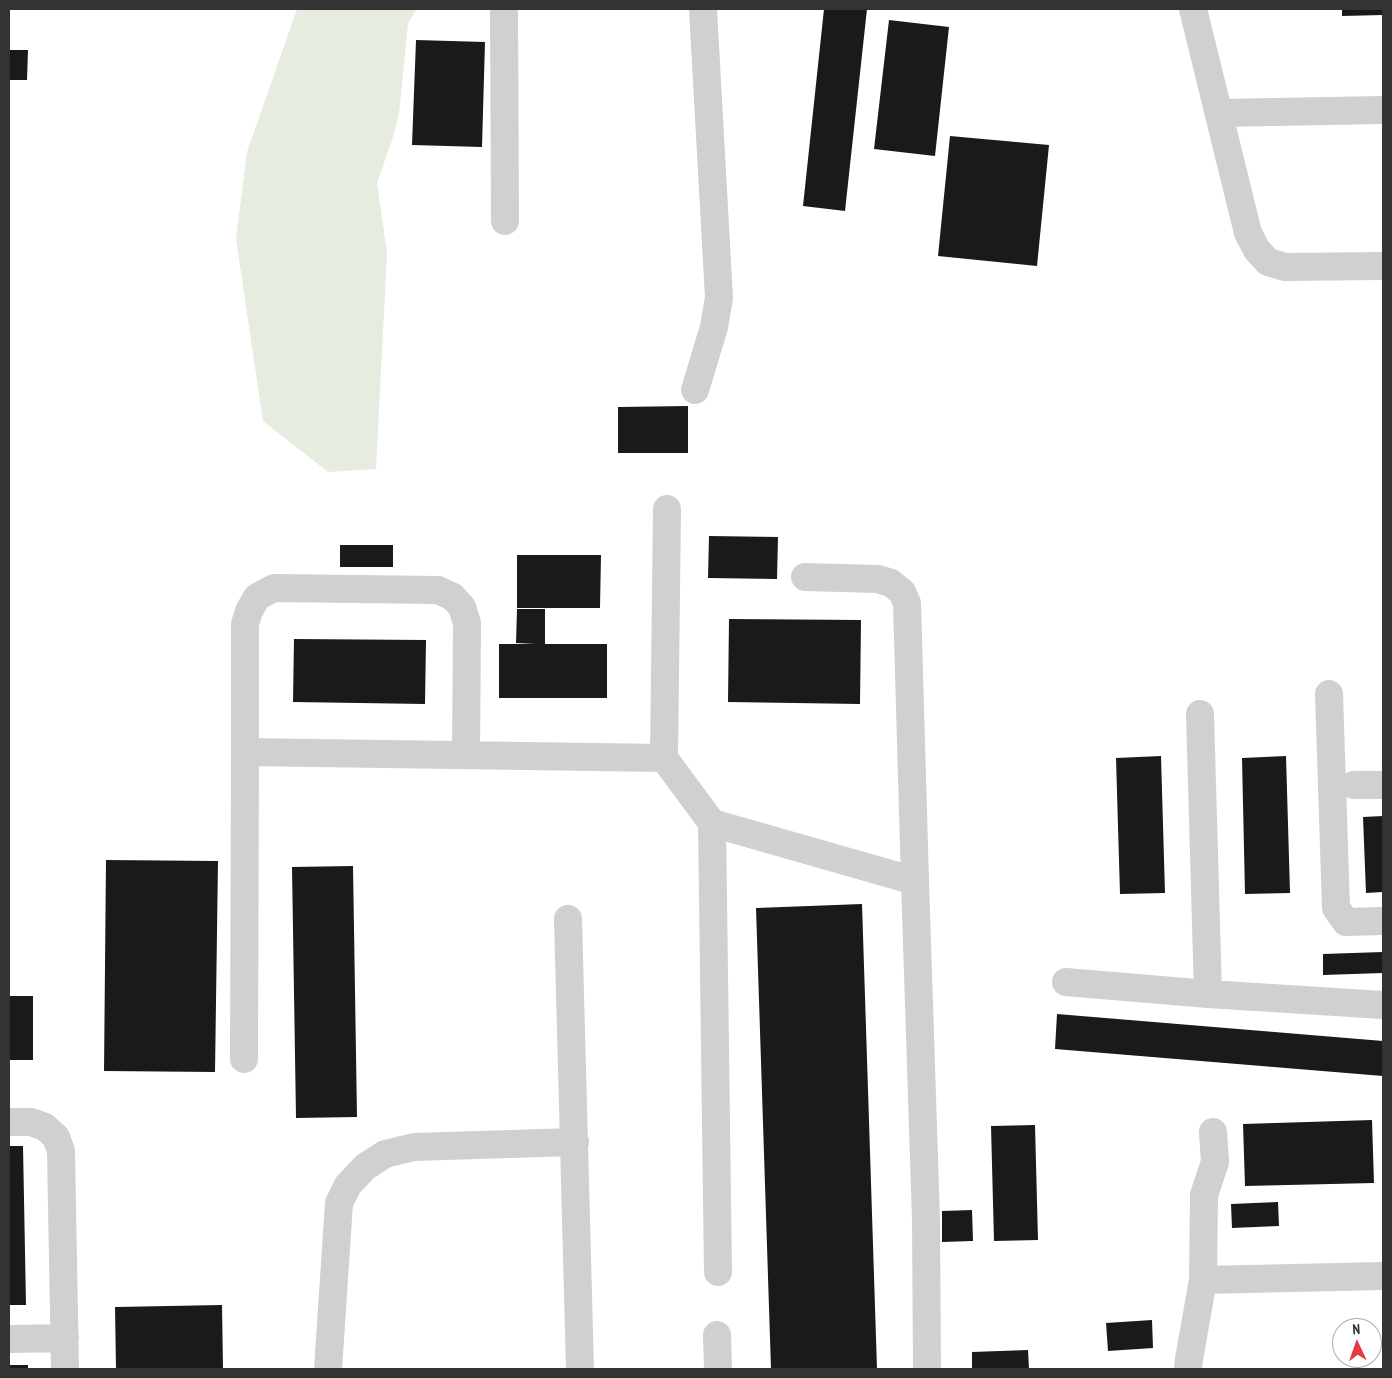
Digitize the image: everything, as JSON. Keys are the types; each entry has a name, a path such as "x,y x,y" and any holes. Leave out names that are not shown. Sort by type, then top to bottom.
{"lane":[{"path":"504,9 505,221"},
{"path":"695,390 714,327 718,298 703,9"},
{"path":"1193,9 1248,233 1257,250 1268,262 1285,268 1383,266"},
{"path":"1219,113 1383,110"},
{"path":"667,509 664,758 712,823 718,1272"},
{"path":"805,577 878,579 891,582 902,592 907,602 926,1220 927,1369"},
{"path":"244,1060 245,624 248,610 257,597 274,588 438,590 453,597 462,607 467,623 466,755"},
{"path":"1329,694 1336,908 1346,922 1383,921"},
{"path":"1200,714 1208,994"},
{"path":"245,752 664,758"},
{"path":"1354,786 1383,785"},
{"path":"712,823 915,881"},
{"path":"568,919 580,1369"},
{"path":"1066,982 1208,994 1383,1005"},
{"path":"9,1122 31,1122 46,1127 56,1137 62,1151 65,1369"},
{"path":"1188,1369 1203,1280 1204,1195 1215,1162 1213,1132"},
{"path":"328,1369 339,1203 348,1185 365,1167 385,1154 414,1147 575,1142"},
{"path":"1203,1280 1383,1276"},
{"path":"717,1335 718,1369"},
{"path":"9,1339 65,1338"}],"shaded area":[{"path":"297,9 417,9 408,23 399,114 377,183 387,253 376,469 328,472 263,421 236,239 247,152"}],"building":[{"path":"824,9 867,9 845,211 803,206"},
{"path":"1342,9 1383,9 1383,15 1342,16"},
{"path":"889,20 949,27 935,156 874,149"},
{"path":"416,40 485,42 482,147 412,145"},
{"path":"9,50 28,50 27,80 9,80"},
{"path":"950,136 1049,145 1037,266 938,256"},
{"path":"688,406 688,453 618,453 618,407"},
{"path":"709,536 778,537 777,579 708,578"},
{"path":"340,545 393,545 393,567 340,567"},
{"path":"517,555 601,555 600,608 517,608"},
{"path":"517,609 545,609 545,644 607,644 607,698 499,698 499,644 535,644 516,643"},
{"path":"729,619 861,620 860,704 728,702"},
{"path":"294,639 426,640 425,704 293,702"},
{"path":"1161,756 1165,893 1120,894 1116,758"},
{"path":"1286,756 1290,893 1245,894 1242,758"},
{"path":"1383,816 1383,892 1366,893 1363,817"},
{"path":"106,860 218,861 215,1072 104,1071"},
{"path":"353,866 357,1117 296,1118 292,867"},
{"path":"862,904 877,1369 771,1369 756,908"},
{"path":"1383,952 1383,973 1323,975 1323,954"},
{"path":"9,996 33,996 33,1060 9,1060"},
{"path":"1057,1014 1383,1041 1383,1076 1055,1049"},
{"path":"1372,1120 1374,1183 1245,1186 1243,1124"},
{"path":"1035,1125 1038,1240 994,1241 991,1126"},
{"path":"9,1146 23,1146 26,1305 9,1305"},
{"path":"1278,1202 1279,1226 1232,1228 1231,1204"},
{"path":"972,1210 973,1241 942,1242 942,1211"},
{"path":"222,1305 223,1369 116,1369 115,1307"},
{"path":"1152,1320 1153,1348 1108,1351 1106,1323"},
{"path":"1028,1350 1029,1369 972,1369 972,1352"},
{"path":"9,1365 28,1365 28,1369 9,1369"}]}
